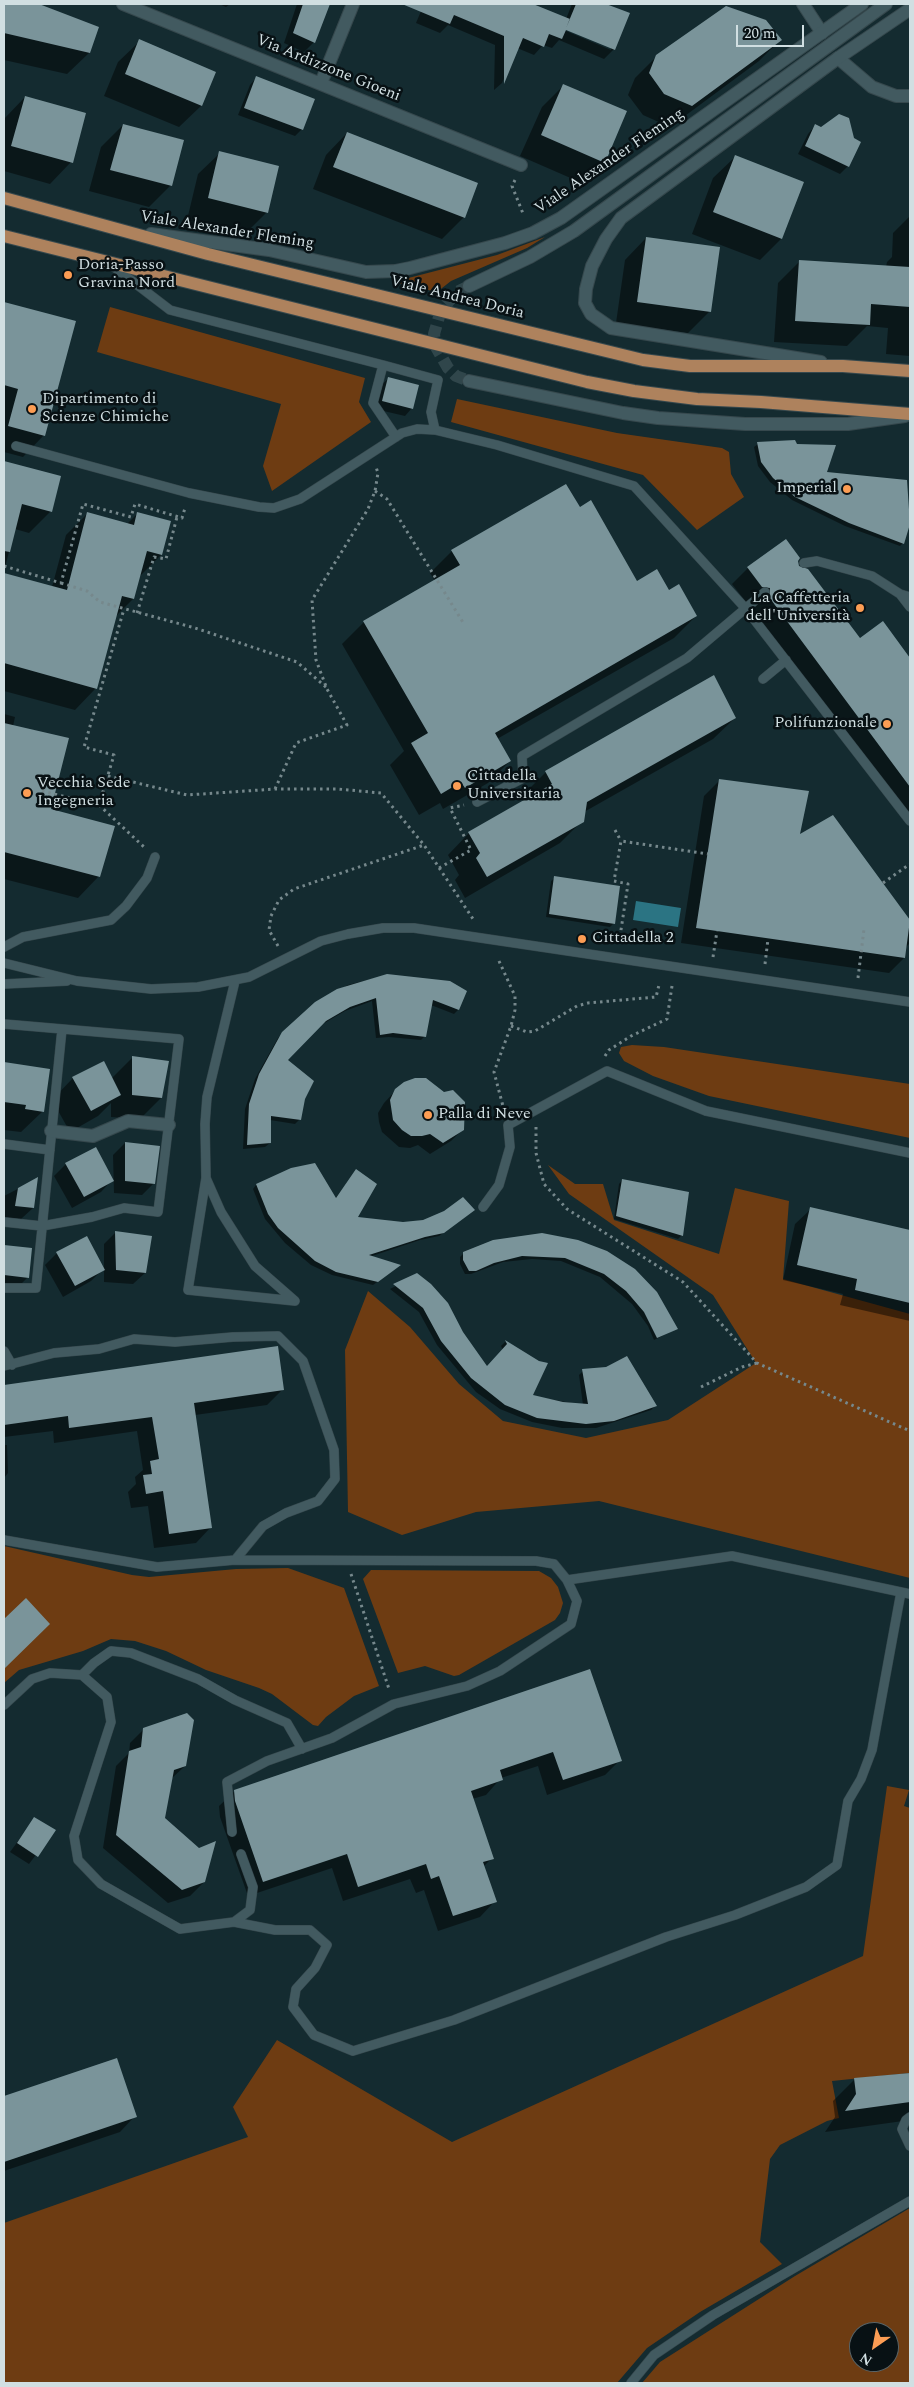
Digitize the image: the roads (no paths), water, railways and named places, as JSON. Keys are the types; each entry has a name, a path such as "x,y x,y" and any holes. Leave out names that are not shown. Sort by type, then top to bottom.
{"main road":[{"name":"Via Ardizzone Gioeni","path":"122,4 521,165"},
{"path":"321,83 353,4"},
{"path":"803,4 822,33"},
{"name":"Viale Alexander Fleming","path":"108,228 269,250 366,272 395,271 480,250 533,233 561,218 862,4"},
{"path":"469,286 530,257 574,231 886,4"},
{"path":"843,366 611,328 591,314 585,303 586,289 592,266 606,239 621,218 838,58 910,9"},
{"path":"838,58 872,87 896,96 910,96"},
{"name":"Viale Andrea Doria","path":"4,198 108,228 643,360 690,366 843,366 910,371"},
{"path":"4,236 577,380 634,391 697,399 761,402 910,415"},
{"path":"469,381 623,413 658,418 745,424 848,424 910,415"},
{"path":"51,1131 93,1136 128,1121 169,1125"}],"lane":[{"path":"107,263 170,310 438,380 431,412 435,430"},
{"path":"383,365 373,403 396,437"},
{"path":"16,446 189,493 228,502 274,508 300,500 396,437 417,429 435,430 497,445 634,486 746,609 910,821"},
{"path":"804,563 817,561 872,576 900,594 910,597"},
{"path":"477,802 522,778 522,756 687,658 765,592"},
{"path":"900,594 910,607"},
{"path":"763,679 786,660"},
{"path":"4,946 23,937 111,920 126,906 147,878 155,857"},
{"path":"4,962 77,981 151,989 198,987 249,977 322,942 348,934 383,928 414,928 910,1002"},
{"path":"4,984 77,981"},
{"path":"206,1178 221,1212 255,1266 295,1301 188,1290 206,1178 205,1124 207,1097 235,981"},
{"path":"4,1024 179,1039 158,1212 124,1208 92,1217 42,1226 4,1222"},
{"path":"4,1288 36,1288 62,1029"},
{"path":"483,1207 499,1186 510,1147 508,1125 607,1071 706,1111 910,1153"},
{"path":"4,1144 50,1150"},
{"path":"4,1351 8,1366 54,1353 99,1349 134,1339 175,1342 234,1337 278,1336 303,1361 334,1450 335,1479 318,1501 286,1513 262,1526 235,1560"},
{"path":"4,1540 157,1567 235,1560 283,1562 347,1559 536,1561 554,1564 567,1580 577,1600 572,1624 500,1671 466,1686 394,1704 332,1738 267,1761 227,1782 232,1832"},
{"path":"4,1705 32,1679 50,1673 82,1675 107,1696 111,1722 74,1836 78,1860 101,1884 180,1930 234,1922 275,1930 310,1930 328,1946 315,1968 296,1989 294,2007 314,2034 353,2051 454,2020 666,1937 735,1915 806,1887 837,1865 848,1802 861,1779 872,1750 906,1593 732,1556 567,1580"},
{"path":"82,1675 94,1663 111,1651 131,1653 198,1679 235,1700 287,1723 302,1748"},
{"path":"234,1922 250,1910 253,1887 241,1854"},
{"path":"910,2117 902,2129 910,2146"},
{"path":"631,2383 654,2355 713,2315 910,2201"}],"water":[{"path":"636,901 681,908 678,927 633,920"}],"tunnel":[{"path":"469,286 457,292 441,310 434,334 436,347 448,368 456,376 469,381"}],"place":[{"name":"Doria-Passo Gravina Nord","path":"68,275"},
{"name":"Dipartimento di Scienze Chimiche","path":"32,409"},
{"name":"Imperial","path":"847,489"},
{"name":"La Caffetteria dell'Università","path":"860,608"},
{"name":"Polifunzionale","path":"887,724"},
{"name":"Cittadella Universitaria","path":"457,786"},
{"name":"Vecchia Sede Ingegneria","path":"27,793"},
{"name":"Cittadella 2","path":"582,939"},
{"name":"Palla di Neve","path":"428,1115"}]}
